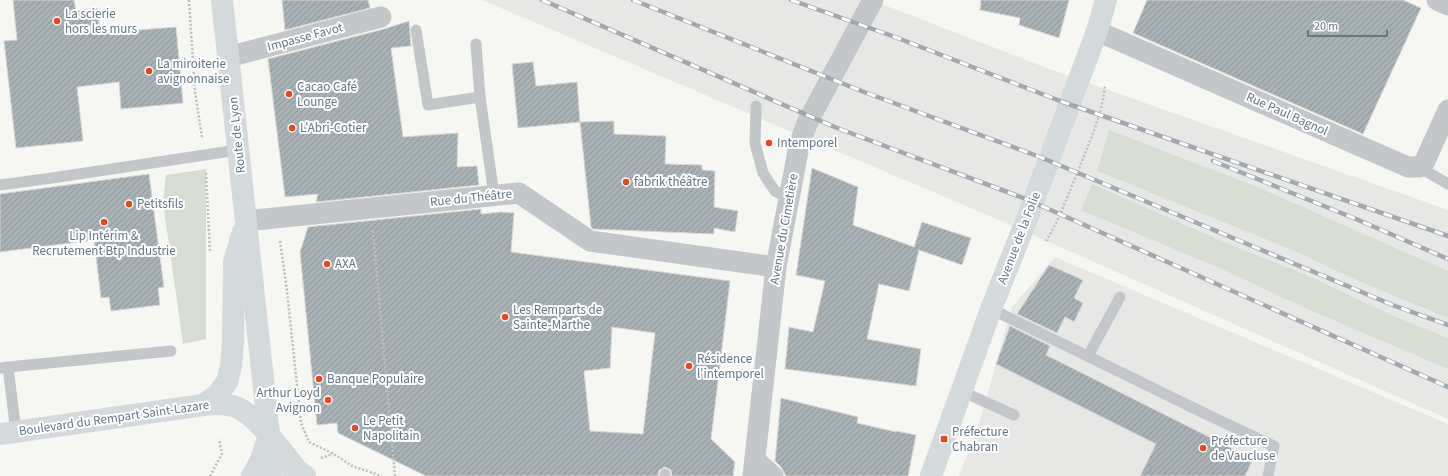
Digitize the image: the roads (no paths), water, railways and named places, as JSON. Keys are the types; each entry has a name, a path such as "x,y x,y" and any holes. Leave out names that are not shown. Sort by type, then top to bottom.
{"main road":[{"name":"Route de Lyon","path":"222,0 272,463 276,476"},
{"name":"Avenue de la Folie","path":"931,476 961,391 1097,31 1106,0"},
{"name":"Route de Lyon","path":"203,405 217,396 227,382 233,342 234,262 246,222"},
{"name":"Boulevard du Rempart Saint-Lazare","path":"8,433 203,405 220,404 234,406 257,420 269,436"},
{"path":"269,436 301,473"},
{"path":"252,476 260,462 269,436"}],"street":[{"name":"Avenue du Cimetière","path":"754,468 776,267 799,146 807,122 873,0"},
{"path":"1437,0 1448,5"},
{"name":"Impasse Favot","path":"228,57 381,17"},
{"name":"Rue Paul Bagnol","path":"1097,31 1408,167 1419,167"},
{"path":"1419,167 1425,161 1448,110"},
{"name":"Rue du Théâtre","path":"246,222 519,193 590,241 776,267"},
{"path":"754,468 773,476"}],"lane":[{"path":"416,30 428,105 480,97"},
{"path":"476,44 480,97 494,195"},
{"path":"756,106 755,143 763,173 776,191 789,198"},
{"path":"0,185 238,150"},
{"path":"1419,167 1448,184"},
{"path":"1088,356 1120,297"},
{"path":"992,309 1274,446 1268,476"},
{"path":"8,433 4,368 171,351"},
{"path":"961,391 1014,415"}],"railway":[{"path":"542,0 837,128 1026,199 1448,387"},
{"path":"633,0 864,92 1040,157 1395,306 1448,325"},
{"path":"791,0 895,37 1060,101 1448,236"},
{"path":"1213,161 1356,219 1448,259"}],"place":[{"name":"La scierie hors les murs","path":"57,21"},
{"name":"La miroiterie avignonnaise","path":"149,71"},
{"name":"Cacao Café Lounge","path":"289,94"},
{"name":"L'Abri-Cotier","path":"292,128"},
{"name":"Intemporel","path":"769,143"},
{"name":"fabrik théâtre","path":"626,182"},
{"name":"Petitsfils","path":"129,204"},
{"name":"Lip Intérim & Recrutement Btp Industrie","path":"104,222"},
{"name":"AXA","path":"327,264"},
{"name":"Les Remparts de Sainte-Marthe","path":"505,317"},
{"name":"Résidence l'intemporel","path":"689,366"},
{"name":"Banque Populaire","path":"319,379"},
{"name":"Arthur Loyd Avignon","path":"328,400"},
{"name":"Le Petit Napolitain","path":"355,428"},
{"name":"Préfecture Chabran","path":"944,439"},
{"name":"Préfecture de Vaucluse","path":"1203,448"}]}
